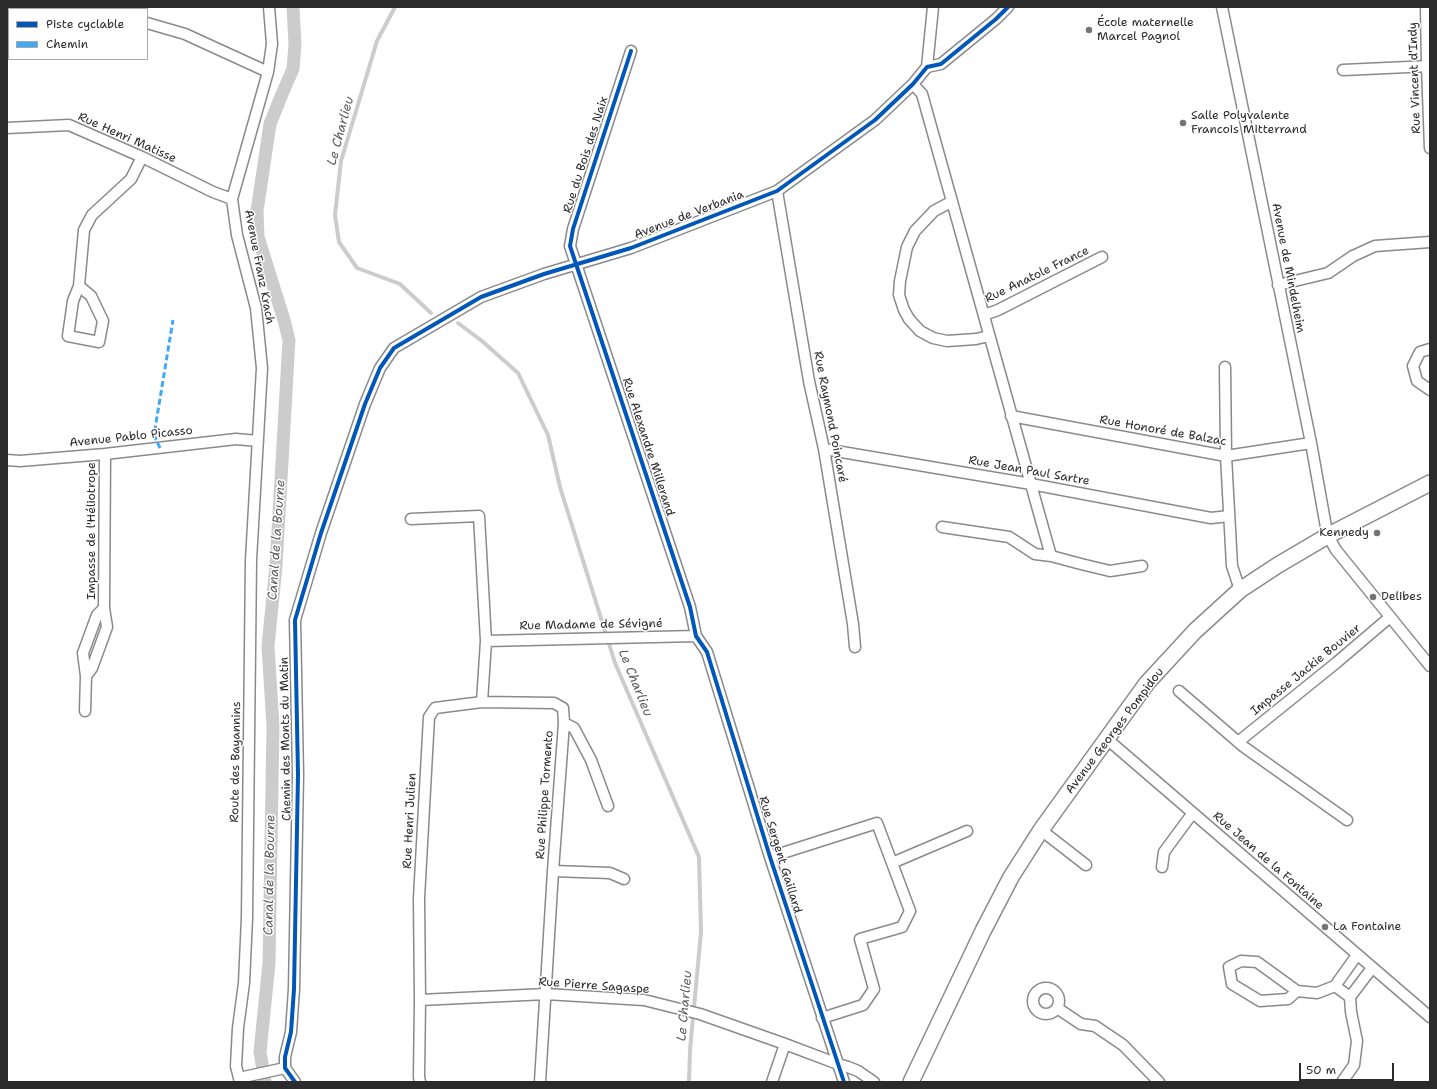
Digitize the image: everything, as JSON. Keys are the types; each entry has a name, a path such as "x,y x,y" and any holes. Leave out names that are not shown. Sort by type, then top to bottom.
{"main road":[{"name":"Avenue Georges Pompidou","path":"911,1082 986,924 1011,877 1041,830 1147,683 1195,631 1240,590 1278,565 1329,535 1430,483"}],"street":[{"name":"Avenue Franz Krach","path":"258,441 262,361 256,308 237,235 232,199 268,72 272,44 269,7"},
{"path":"933,7 927,67 941,64 996,19 1008,7"},
{"name":"Avenue de Mindelheim","path":"1222,7 1329,535 1336,550 1430,666"},
{"name":"Rue Vincent d'Indy","path":"1426,7 1430,148"},
{"path":"148,23 185,34 268,72"},
{"name":"Rue du Bois des Naix","path":"577,265 570,246 573,229 630,51"},
{"path":"1343,70 1428,66"},
{"name":"Avenue de Verbania","path":"365,404 380,368 394,348 481,297 544,274 631,248 777,191 875,120 913,84 927,67"},
{"path":"913,84 922,94 1051,556"},
{"name":"Rue Henri Matisse","path":"7,128 69,125 142,157 213,192 232,199"},
{"path":"79,286 91,296 103,321 99,342 68,336 73,301 79,286 84,230 92,215 131,179 142,157"},
{"name":"Rue Raymond Poincaré","path":"777,191 809,381 824,448 853,624 855,647"},
{"path":"951,202 934,211 915,231 907,247 900,281 902,305 909,319 920,331 933,338 947,341 976,339 989,336"},
{"path":"1278,285 1328,273 1353,256 1375,246 1430,242"},
{"name":"Rue Anatole France","path":"984,315 998,310 1102,257"},
{"name":"Rue Alexandre Millerand","path":"577,265 690,607 696,636"},
{"path":"1430,349 1420,352 1413,366 1417,381 1430,390"},
{"path":"1225,367 1226,456 1232,566 1240,590"},
{"name":"Chemin des Monts du Matin","path":"281,1069 291,1032 294,973 298,775 294,620 321,533 365,404"},
{"name":"Rue Honoré de Balzac","path":"1011,416 1226,456 1311,443"},
{"name":"Avenue Pablo Picasso","path":"7,460 20,461 105,454 236,439 258,441"},
{"name":"Route des Bayannins","path":"243,1079 236,1066 244,983 247,918 251,560 258,441"},
{"name":"Rue Jean Paul Sartre","path":"824,448 1031,484 1211,518 1229,516"},
{"name":"Impasse de l'Héliotrope","path":"85,711 86,676 83,653 97,615 104,608 105,454"},
{"path":"411,519 479,516 486,641 482,702"},
{"path":"942,527 1009,537 1035,554 1051,556 1110,571 1142,566"},
{"name":"Impasse Jackie Bouvier","path":"1238,742 1336,663 1390,617"},
{"name":"Rue Madame de Sévigné","path":"486,641 696,636"},
{"name":"Rue Sergent Gaillard","path":"696,636 707,652 770,857 844,1082"},
{"path":"1179,691 1238,742 1347,820"},
{"name":"Rue Henri Julien","path":"420,1082 419,898 429,717 435,708 482,702 554,703 563,708 564,723"},
{"name":"Rue Philippe Tormento","path":"540,1082 564,723 574,728 592,760 608,806"},
{"name":"Rue Jean de la Fontaine","path":"1107,739 1192,814 1430,1017"},
{"path":"1162,867 1164,852 1192,814"},
{"path":"770,857 877,823 910,911 902,927 860,939 874,989 863,1005 822,1018"},
{"path":"1041,830 1086,865"},
{"path":"892,863 967,831"},
{"name":"Rue Philippe Tormento","path":"553,871 610,873 624,879"},
{"path":"1296,991 1288,999 1260,1001 1232,984 1229,967 1241,961 1257,962 1296,991 1317,993 1336,986 1357,955"},
{"path":"1342,1082 1354,1065 1357,1041 1351,1012 1350,997 1372,968"},
{"path":"1336,986 1350,997"},
{"name":"Rue Pierre Sagaspe","path":"420,1000 546,994 644,1000 700,1014 785,1044 858,1071 874,1082"},
{"path":"1057,1008 1080,1024 1095,1026 1123,1045 1159,1082"},
{"path":"772,1082 785,1044"},
{"path":"243,1079 281,1069 295,1082"}],"waterway":[{"name":"Canal de la Bourne","path":"265,1082 260,1052 269,963 273,726 268,646 276,566 289,340 258,237 257,211 270,124 293,69 295,44 293,7"},
{"name":"Le Charlieu","path":"395,7 377,41 341,161 335,215 339,242 357,268 400,284 431,313"},
{"name":"Le Charlieu","path":"458,323 482,341 518,373 548,435 560,487 615,663 699,857 701,932 690,1050 689,1082"}],"marked path":[{"path":"160,448 154,435 173,320"}],"cycle path":[{"path":"295,1082 285,1068 285,1057 291,1032 294,989 298,775 295,620 321,533 365,404 380,368 394,348 481,297 544,274 631,248 777,191 875,120 913,84 927,67 941,64 996,19 1008,7"},
{"path":"631,51 573,229 570,246 690,607 696,636 707,652 770,857 844,1082"}],"place":[{"name":"École maternelle Marcel Pagnol","path":"1089,30"},
{"name":"Salle Polyvalente Francois Mitterrand","path":"1183,123"},
{"name":"Kennedy","path":"1377,533"},
{"name":"Delibes","path":"1373,597"},
{"name":"La Fontaine","path":"1325,927"}]}
